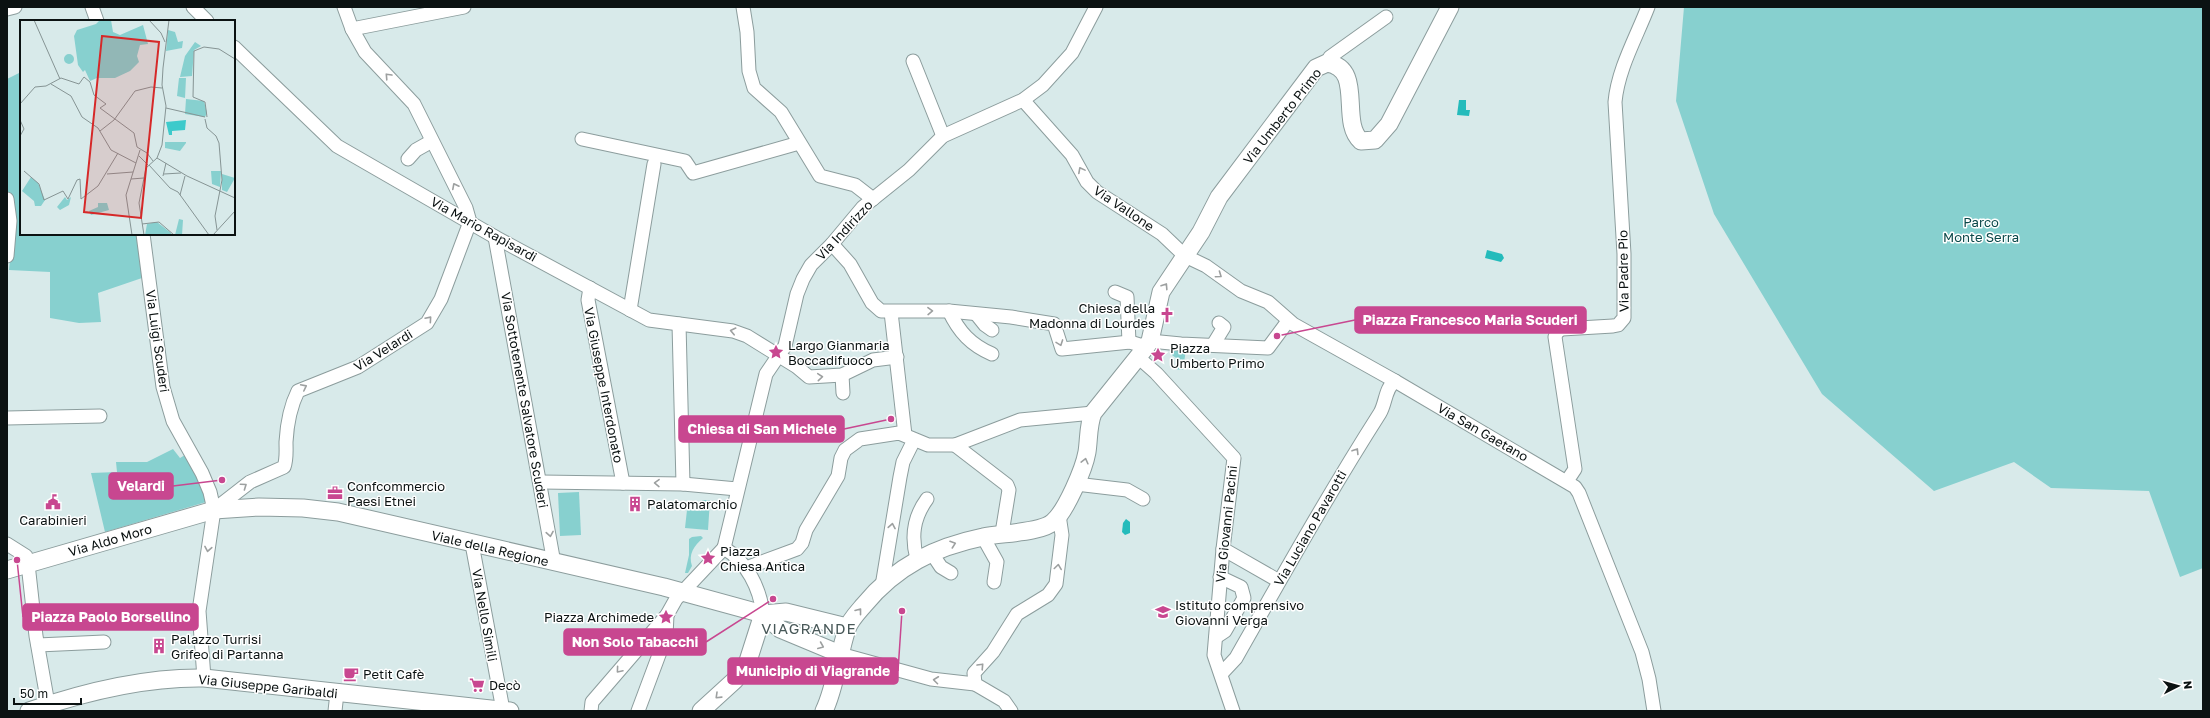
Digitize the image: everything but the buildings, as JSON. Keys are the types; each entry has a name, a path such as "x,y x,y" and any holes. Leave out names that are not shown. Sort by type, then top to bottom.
{"main road":[{"name":"Via Umberto Primo","path":"848,627 888,575 924,556 958,542 1002,532 1046,527 1059,515 1076,484 1084,464 1090,420 1093,413 1144,349 1162,292 1201,232 1220,197 1316,68 1327,63 1337,66 1349,84 1352,131 1361,141 1375,140 1389,124 1450,7"},
{"name":"Viale della Regione","path":"214,510 259,507 303,508 338,512 682,592 763,614"},
{"name":"Via Aldo Moro","path":"7,570 214,510"},
{"path":"763,614 786,612 848,627 824,711"},
{"path":"763,614 780,629 839,657"},
{"path":"701,711 735,680 748,661 763,614"},
{"name":"Via Giuseppe Garibaldi","path":"29,711 48,704 132,684 183,677 336,693 441,707 507,711"}],"street":[{"path":"7,9 15,7"},
{"path":"92,7 97,20"},
{"path":"193,7 206,20"},
{"path":"344,7 352,29 365,52 414,104 466,208 470,222"},
{"path":"352,29 464,7"},
{"path":"743,7 747,32 749,71 754,88 781,112 820,176 855,185 873,199"},
{"name":"Via Indirizzo","path":"724,548 737,489 766,374 777,356 803,279 811,265 832,244 863,207 909,170 943,136 1023,100 1043,85 1072,53 1096,7"},
{"name":"Via Padre Pio","path":"1567,481 1575,469 1555,337 1557,332 1562,329 1613,326 1618,325 1624,318 1624,254 1615,102 1616,86 1648,7"},
{"path":"1327,63 1330,57 1386,18"},
{"name":"Via Mario Rapisardi","path":"235,49 336,146 495,237 630,310 649,320 733,331 747,336 797,367 809,377 842,375"},
{"path":"913,61 943,136"},
{"name":"Via Vallone","path":"1023,100 1072,154 1087,182 1097,192 1162,234 1185,256"},
{"path":"582,139 686,161 694,173 799,143"},
{"path":"408,159 416,150 432,141"},
{"path":"630,310 654,164"},
{"path":"7,199 10,221 7,256"},
{"name":"Via Velardi","path":"214,510 250,482 284,467 286,461 288,424 292,403 298,391 358,367 427,323 442,299 470,222"},
{"name":"Via Luigi Scuderi","path":"143,235 163,387 173,421 202,474 210,492 214,510"},
{"name":"Via Sottotenente Salvatore Scuderi","path":"495,237 541,482 554,563"},
{"path":"832,244 850,264 877,310 891,312 949,311 977,315 1011,317 1054,324 1062,349 1129,342 1144,349 1181,344 1265,348 1288,321"},
{"name":"Via San Gaetano","path":"1185,256 1206,266 1241,291 1268,302 1288,321 1395,380 1567,481 1579,493 1642,652 1649,679 1654,711"},
{"name":"Via Giuseppe Interdonato","path":"590,288 588,300 623,483"},
{"path":"1115,292 1127,297 1129,342"},
{"path":"949,311 956,326 971,343 992,354"},
{"path":"888,575 903,462 910,437 891,312"},
{"path":"977,315 985,325 992,330"},
{"path":"1213,345 1224,327 1218,323"},
{"path":"679,324 683,484"},
{"name":"Via Giovanni Pacini","path":"1144,349 1165,384 1234,458 1220,576 1214,655 1233,711"},
{"path":"843,393 842,375 873,360 897,357"},
{"name":"Via Luciano Pavarotti","path":"1220,674 1236,658 1335,484 1382,410 1390,384 1395,380"},
{"path":"746,568 797,549 802,543 806,530 838,476 841,458 850,445 867,437 899,434 928,445 955,445 1020,420 1093,413"},
{"path":"7,418 100,416"},
{"path":"955,445 1007,485 1009,490 1002,532"},
{"path":"541,482 683,484 737,489"},
{"path":"1076,484 1127,490 1143,499"},
{"path":"927,500 916,518 913,532 913,545 924,556 951,573"},
{"path":"204,678 199,611 214,510"},
{"path":"975,684 974,673 993,652 1017,614 1048,595 1056,584 1062,535 1059,515"},
{"path":"983,537 997,562 994,582"},
{"path":"7,544 26,556 38,645 48,704"},
{"name":"Via Nello Simili","path":"472,544 507,711"},
{"path":"591,711 592,702 667,615 676,599 724,548 734,555 746,568 761,599 763,614"},
{"path":"1223,549 1280,581"},
{"path":"1216,637 1225,631 1244,598 1241,587 1220,576"},
{"path":"638,711 666,636 667,615"},
{"path":"38,645 104,642"},
{"path":"839,657 874,663 931,679 975,684 1004,701 1011,711"},
{"path":"335,711 336,693"}],"green space":[{"name":"Parco Monte Serra","path":"1684,7 2203,7 2203,568 2180,577 2149,491 2051,488 2014,462 1934,491 1822,394 1714,214 1676,101"},
{"path":"20,72 20,235 137,235 142,278 98,293 101,322 79,323 50,318 50,272 9,270 13,229 7,186 7,79"},
{"path":"1186,349 1183,370 1175,369 1179,360 1172,355 1172,350"},
{"path":"173,449 180,458 185,455 203,488 206,502 105,532 91,473 117,472 116,462 147,462"},
{"path":"579,492 581,535 560,536 558,493"},
{"path":"702,500 710,500 708,530 685,528 687,510 701,511"},
{"path":"701,536 703,538 691,554 692,566 688,573 685,573 689,555 689,539 692,537"}],"shaded area":[{"path":"1459,100 1466,100 1466,110 1470,110 1469,116 1457,115"},
{"path":"1487,250 1502,254 1504,258 1501,262 1485,258"},
{"path":"1126,519 1130,522 1130,533 1125,535 1122,532 1123,523"}],"place":[{"name":"Chiesa della Madonna di Lourdes","path":"1167,315"},
{"name":"Piazza Francesco Maria Scuderi","path":"1277,336"},
{"name":"Largo Gianmaria Boccadifuoco","path":"776,352"},
{"name":"Piazza Umberto Primo","path":"1158,355"},
{"name":"Chiesa di San Michele","path":"891,419"},
{"name":"Velardi","path":"222,480"},
{"name":"Confcommercio Paesi Etnei","path":"335,493"},
{"name":"Carabinieri","path":"53,502"},
{"name":"Palatomarchio","path":"635,504"},
{"name":"Piazza Chiesa Antica","path":"708,558"},
{"name":"Piazza Paolo Borsellino","path":"17,560"},
{"name":"Non Solo Tabacchi","path":"773,599"},
{"name":"Municipio di Viagrande","path":"902,611"},
{"name":"Istituto comprensivo Giovanni Verga","path":"1163,612"},
{"name":"Piazza Archimede","path":"666,617"},
{"name":"Palazzo Turrisi Grifeo di Partanna","path":"159,646"},
{"name":"Petit Cafè","path":"351,674"},
{"name":"Decò","path":"477,685"}],"district":[{"name":"VIAGRANDE","path":"809,629"}]}
